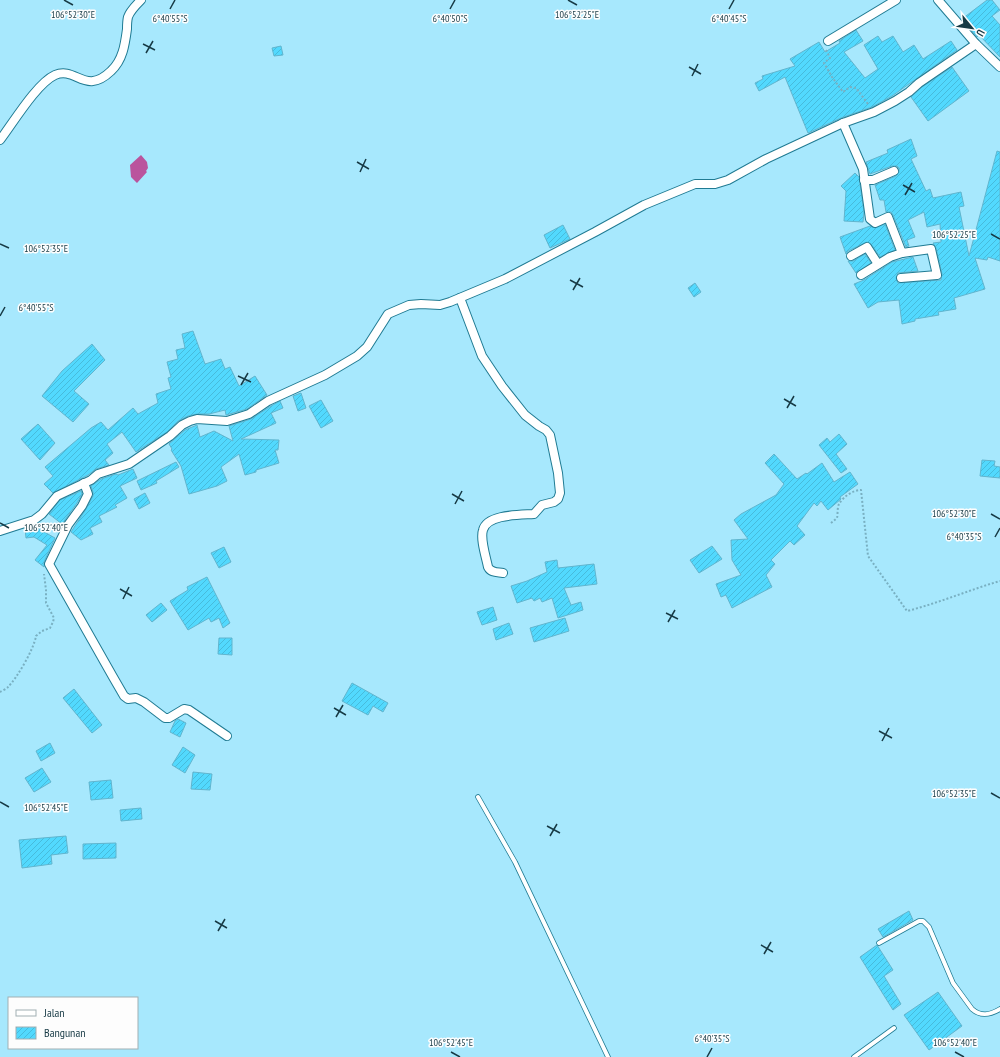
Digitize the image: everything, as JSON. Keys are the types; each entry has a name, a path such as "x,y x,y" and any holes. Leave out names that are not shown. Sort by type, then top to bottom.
{"street":[{"path":"0,140 36,91 48,79 55,75 67,74 88,82 98,79 111,72 119,61 125,46 128,17 134,7 141,0"},
{"path":"828,41 896,0"},
{"path":"938,0 976,44 1000,66"},
{"path":"0,531 34,520 42,514 57,496 84,483 98,474 129,464 170,436 182,425 190,421 197,419 227,421 249,414 268,401 325,375 356,356 367,347 388,314 409,305 440,305 450,302 505,279 644,205 695,184 715,184 728,180 766,159 843,123 874,112 906,94 919,83 976,44"},
{"path":"843,123 862,169 870,219 875,223 888,217 902,253"},
{"path":"864,180 873,180 894,171"},
{"path":"851,256 867,247 878,264"},
{"path":"861,275 890,257 902,253 930,249 938,275 901,278"},
{"path":"460,298 482,356 498,380 525,415 538,426 546,430 550,435 558,473 560,493 558,499 554,502 542,505 534,514 510,515 495,519 487,523 483,529 482,537 488,567 493,572 504,573"},
{"path":"84,483 88,494 82,506 68,525 49,564 124,696 128,699 136,698 144,702 165,718 169,718 184,709 189,710 226,736"}],"lane":[{"path":"478,797 515,862 608,1057"},
{"path":"879,943 918,921 923,921 929,927 953,983 972,1009 980,1014 989,1015 1000,1009"},
{"path":"854,1057 894,1028"}],"path":[{"path":"828,41 823,44 830,58 824,64 832,78 843,92 850,87 856,88 874,112"},
{"path":"831,523 837,518 838,505 855,490 861,490 868,556 906,611 932,605 1000,581"},
{"path":"0,692 8,687 19,670 35,642 36,636 42,631 50,628 53,622 54,618 46,603 43,570 51,567"}],"shaded area":[{"path":"141,155 147,162 148,168 146,171 147,172 137,183 131,177 130,165"}],"building":[{"path":"987,0 992,0 1000,10 992,16 1000,25 1000,57 979,35 977,37 962,19"},
{"path":"856,30 863,41 844,52 865,78 878,69 864,45 878,36 882,42 893,36 903,52 914,45 923,59 951,41 957,50 892,96 872,107 841,118 808,133 785,77 759,91 755,83 763,79 762,76 795,66 790,59 819,42 825,52 840,43 839,41"},
{"path":"281,46 283,55 274,56 272,48"},
{"path":"952,67 969,91 928,121 911,97 922,87"},
{"path":"911,139 917,156 911,159 926,191 930,189 933,198 961,192 964,206 959,207 969,256 997,151 1000,152 1000,261 988,257 987,260 975,258 985,289 954,298 956,309 938,312 939,315 915,319 915,321 902,324 899,300 878,302 868,308 854,284 864,280 892,262 913,257 918,271 898,273 896,278 898,283 941,280 942,274 936,248 933,243 941,242 940,224 927,227 924,212 908,220 915,237 907,240 909,246 906,247 893,215 891,212 886,212 884,200 880,200 875,185 896,176 899,172 899,168 897,166 892,166 870,174 866,162 888,153 887,150"},
{"path":"855,173 859,177 864,212 863,222 844,221 846,191 841,186"},
{"path":"885,224 895,250 880,257 871,244 867,242 848,251 846,254 840,237 870,226 875,228"},
{"path":"563,225 570,239 550,248 544,235"},
{"path":"865,254 871,263 856,273 848,261 853,261"},
{"path":"695,283 701,292 694,297 688,288"},
{"path":"193,331 205,364 221,359 225,369 230,367 239,386 255,376 267,395 247,409 226,415 225,410 209,414 188,416 178,421 167,432 136,452 122,432 107,444 113,453 105,460 109,465 96,469 88,475 53,493 44,484 53,476 45,467 91,428 101,422 108,430 133,408 138,414 158,403 156,394 171,389 168,378 171,377 167,362 178,359 176,350 185,348 182,334"},
{"path":"92,344 105,360 74,391 89,404 73,422 42,396 62,371"},
{"path":"301,393 306,408 298,411 293,396"},
{"path":"321,400 333,421 321,428 309,406"},
{"path":"280,401 283,408 271,413 276,423 241,439 279,440 278,450 275,450 279,463 245,475 239,454 221,467 227,481 217,486 189,494 181,466 169,444 185,430 197,425 200,437 214,431 233,441 229,426 251,419"},
{"path":"38,424 55,443 40,460 21,439"},
{"path":"839,434 847,444 836,454 847,469 841,473 819,445 827,438 830,442"},
{"path":"774,454 797,479 822,463 834,482 850,472 858,484 840,497 841,499 828,510 821,501 817,506 814,503 797,526 805,535 794,545 790,541 771,560 775,564 766,575 772,587 732,608 726,595 721,597 716,584 741,575 732,560 731,540 748,539 734,520 741,514 776,495 784,484 765,463"},
{"path":"982,460 995,461 994,466 1000,467 1000,478 980,476"},
{"path":"176,462 179,467 156,481 157,483 141,490 137,481"},
{"path":"133,469 137,478 120,486 127,498 115,505 117,507 99,516 102,522 90,528 93,534 81,540 71,532 93,496 91,486 101,479 116,474 118,475"},
{"path":"81,491 82,494 77,503 62,524 49,514 60,500"},
{"path":"145,493 150,503 139,509 134,499"},
{"path":"36,525 37,528 55,538 44,562 44,567 35,560 47,545 34,537 26,538 25,529"},
{"path":"712,546 722,559 699,573 690,560"},
{"path":"224,547 231,562 219,568 211,553"},
{"path":"557,560 558,568 594,564 597,584 564,588 571,605 581,602 583,610 558,618 552,598 542,602 540,598 534,601 532,598 517,603 511,586 547,572 545,562"},
{"path":"207,577 230,623 223,628 219,618 211,622 209,618 188,630 170,601 188,590 187,587"},
{"path":"161,603 167,610 152,622 146,615"},
{"path":"493,607 497,620 482,625 477,612"},
{"path":"565,618 569,631 534,642 530,628"},
{"path":"509,623 513,634 496,640 493,629"},
{"path":"219,638 232,638 232,655 218,654"},
{"path":"352,683 388,703 383,712 373,706 368,715 342,701"},
{"path":"74,689 102,725 92,733 63,698"},
{"path":"178,719 186,723 180,737 170,732 175,721"},
{"path":"50,743 55,753 41,761 36,751"},
{"path":"183,747 195,755 185,773 172,765"},
{"path":"42,768 51,782 34,792 25,778"},
{"path":"193,772 212,774 210,790 191,789"},
{"path":"111,780 113,798 91,800 89,782"},
{"path":"141,808 142,819 121,821 120,810"},
{"path":"66,836 68,853 51,855 52,864 22,868 19,840"},
{"path":"116,843 116,858 83,859 83,844"},
{"path":"909,911 913,920 883,937 878,929"},
{"path":"877,945 893,970 884,976 901,1004 893,1010 860,957"},
{"path":"938,992 962,1026 929,1050 904,1015"}]}
